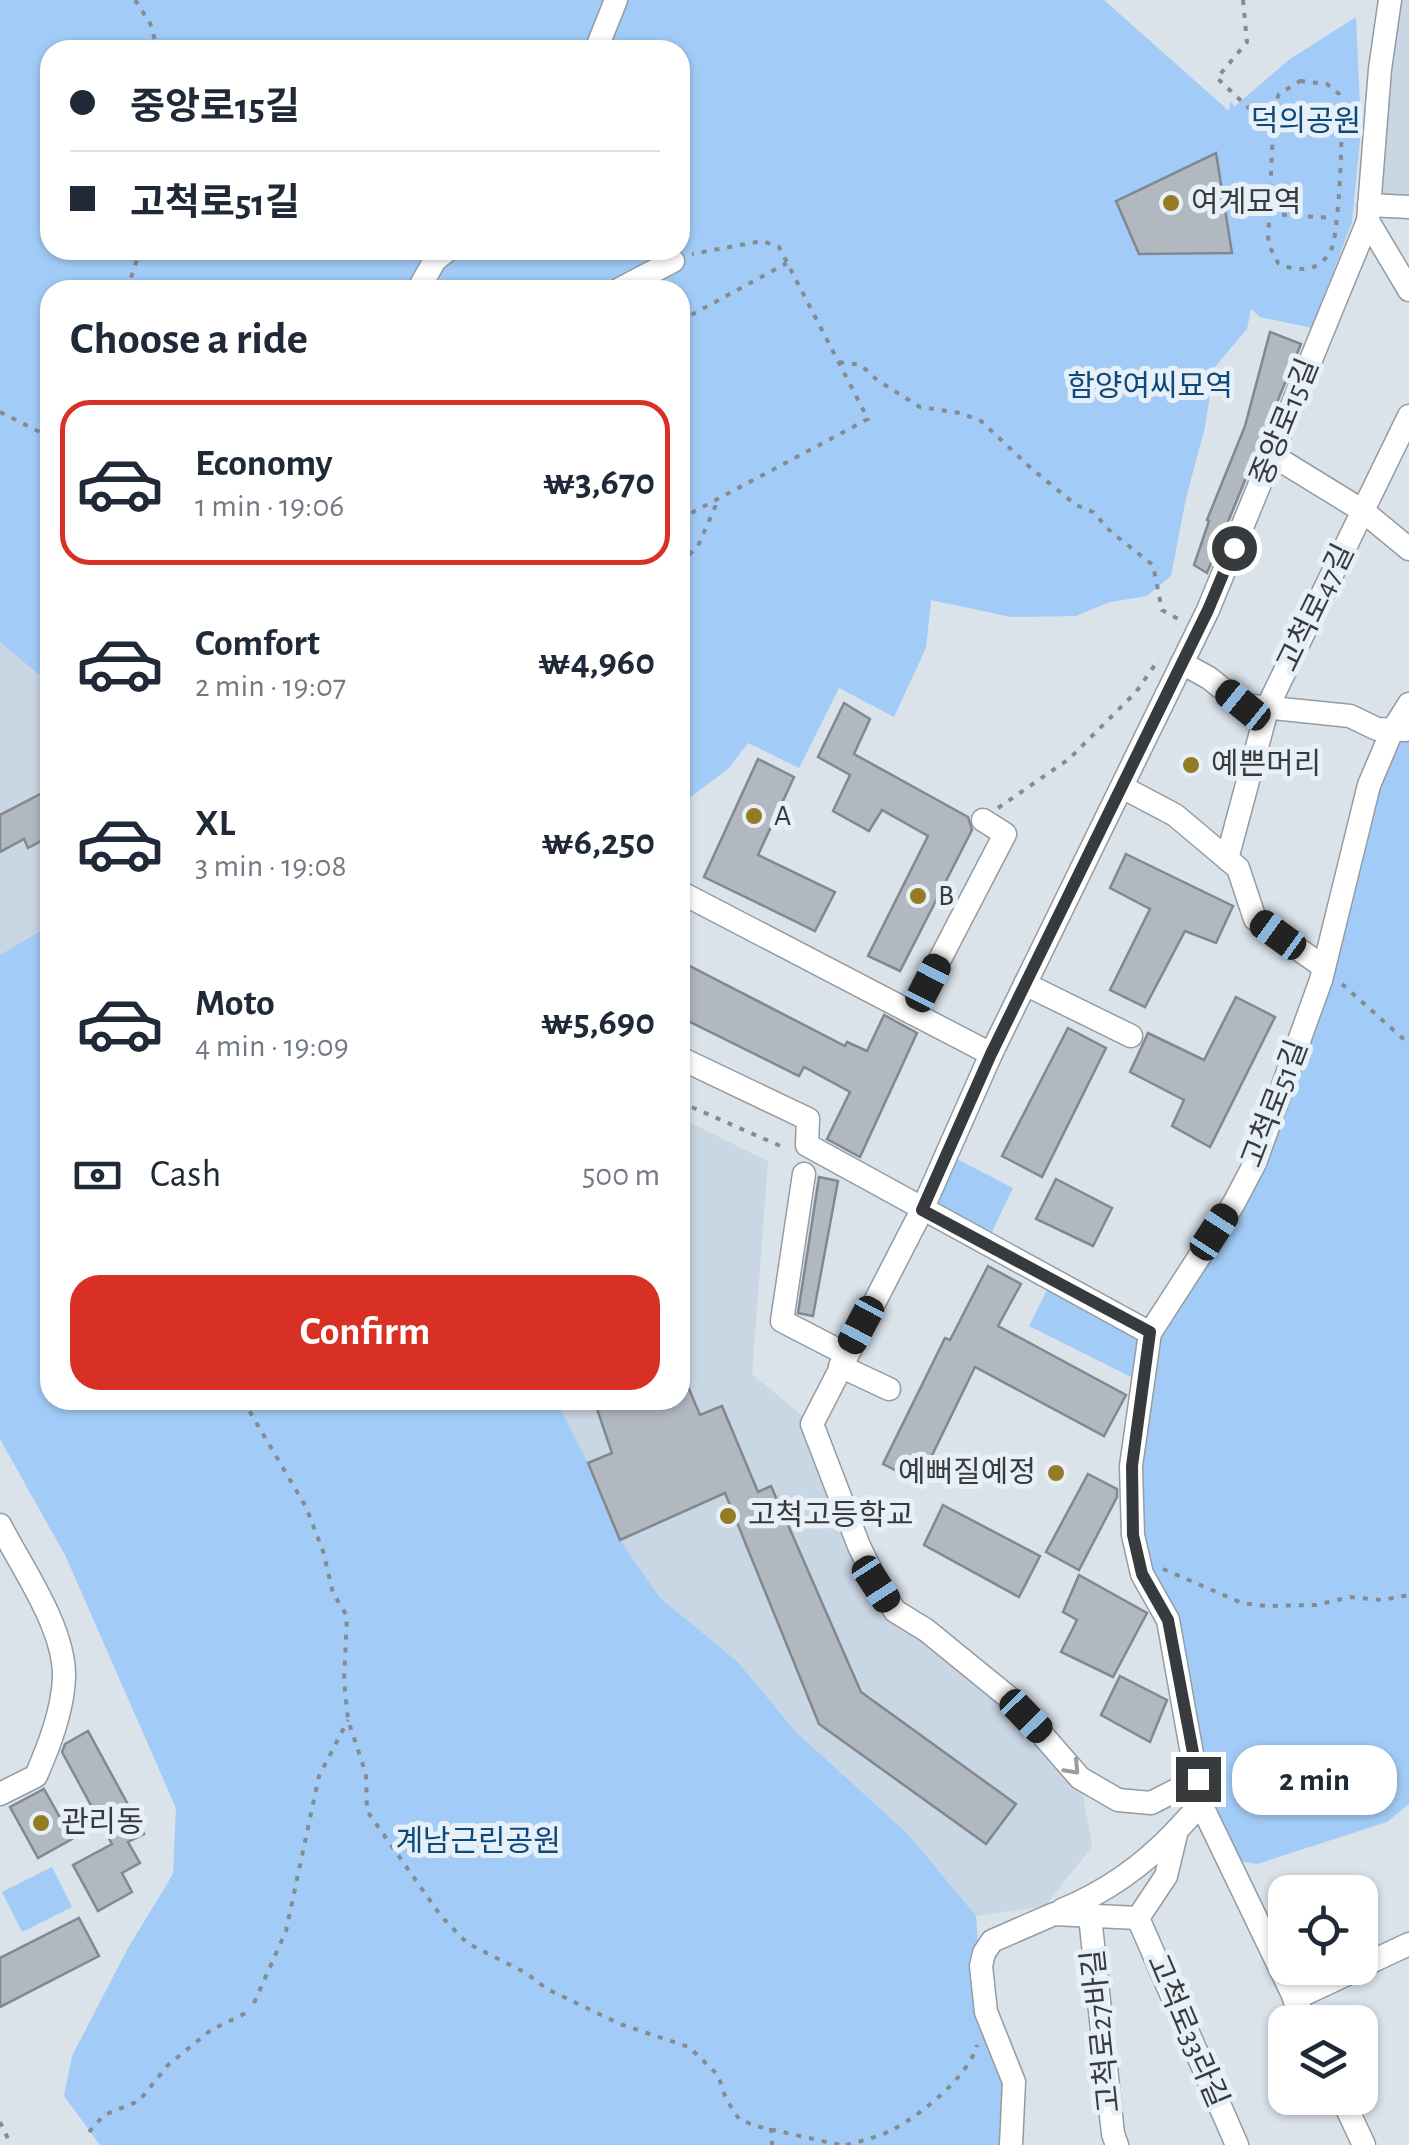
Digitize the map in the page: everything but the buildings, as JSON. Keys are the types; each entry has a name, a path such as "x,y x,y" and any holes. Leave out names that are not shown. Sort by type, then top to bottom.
{"street":[{"path":"600,40 616,0"},
{"name":"중앙로15길","path":"1198,1779 1151,1802 1118,1800 1080,1778 1012,1700 926,1630 895,1612 876,1584 836,1493 812,1424 922,1210 991,1054 1122,786 1174,655 1198,630 1272,456 1369,213 1380,69 1390,0"},
{"path":"1409,207 1369,213 1409,290"},
{"path":"636,280 673,260"},
{"name":"고척로47길","path":"1227,859 1268,706 1409,416"},
{"name":"고척로47길","path":"1272,456 1364,510 1409,549"},
{"path":"1174,655 1243,705 1350,716 1378,729 1400,730"},
{"name":"고척로51길","path":"1201,1804 1168,1620 1142,1574 1133,1535 1132,1466 1150,1332 1256,1163 1324,968 1369,784 1400,730 1409,704"},
{"path":"1122,786 1175,816 1238,868 1256,919 1324,968"},
{"path":"912,1013 1005,834 983,820"},
{"path":"690,897 991,1054"},
{"path":"1025,984 1131,1036"},
{"path":"690,1063 808,1119 807,1146 1150,1332"},
{"path":"804,1174 782,1321 889,1389"},
{"path":"0,1526 56,1632 64,1677 51,1740 36,1776 0,1794"},
{"path":"1011,2145 1014,2082 986,2012 981,1966 984,1953 992,1942 1100,1893 1157,1852 1201,1804 1297,2005"},
{"path":"1054,1914 1138,1918 1166,1876 1177,1830"},
{"name":"고척로27바길","path":"1090,1916 1113,2134 1118,2145"},
{"name":"고척로33라길","path":"1138,1918 1236,2145"},
{"path":"1378,1959 1409,1944"},
{"path":"1294,1999 1323,1985"},
{"path":"1350,2115 1364,2145"}],"path":[{"path":"135,0 150,23 155,40"},
{"path":"1243,0 1247,42 1217,78 1273,131"},
{"path":"1300,81 1327,84 1339,94 1342,120 1331,252 1312,268 1295,270 1278,263 1268,243 1270,214 1274,106 1278,94 1300,81"},
{"path":"1270,214 1336,218"},
{"path":"690,255 762,242 779,247 868,419 690,514"},
{"path":"690,316 787,263"},
{"path":"839,362 861,365 876,380 920,407 981,421 1032,469 1076,505 1093,512 1111,532 1154,565 1162,610 1198,630"},
{"path":"0,412 40,433"},
{"path":"690,554 698,546 720,498"},
{"path":"983,820 1069,759 1174,655"},
{"path":"1324,968 1409,1044"},
{"path":"690,1106 785,1148 807,1146"},
{"path":"249,1410 306,1507 333,1593 347,1616 344,1680 348,1720 366,1774 367,1811 418,1887 467,1942 620,2024 689,2046 718,2075 726,2099 739,2118 843,2145 871,2142 951,2085 973,2058 986,2012"},
{"path":"1142,1574 1164,1569 1242,1603 1268,1606 1409,1595"},
{"path":"254,2003 286,1931 318,1776 348,1720"},
{"path":"89,2132 104,2114 139,2101 168,2065 211,2030 246,2013"},
{"path":"0,2122 11,2145"},
{"path":"772,2128 772,2145"}],"shaded area":[{"path":"1390,0 1409,0 1409,207 1369,205"},
{"path":"0,642 40,676 40,931 0,955"},
{"name":"고척고등학교","path":"690,1123 768,1161 752,1374 812,1424 877,1583 1080,1778 1092,1847 1045,1906 976,1916 909,1835 795,1731 738,1662 660,1598 620,1540 561,1410 690,1410"}],"green space":[{"path":"0,0 1104,0 1229,111 1230,102 1235,106 1290,59 1356,17 1361,130 1352,222 1312,328 1260,317 1251,309 1247,329 1214,368 1205,427 1171,576 1147,596 1110,602 1076,616 1011,617 931,600 926,648 894,717 839,688 799,768 748,743 728,769 690,798 690,280 40,280 40,676 0,642"},
{"path":"1409,730 1409,1804 1387,1822 1257,1864 1227,1859 1133,1535 1143,1383 1029,1326 1052,1280 1150,1332 1255,1163 1392,731"},
{"name":"계남근린공원","path":"40,931 40,1410 561,1410 620,1540 660,1598 738,1662 795,1731 909,1835 976,1916 984,2030 1002,2084 1002,2145 100,2145 64,2096 72,2056 128,1948 173,1874 176,1808 66,1557 0,1439 0,955"},
{"path":"947,1154 1013,1188 986,1244 922,1210"},
{"path":"52,1867 72,1907 22,1932 2,1892"}],"place":[{"name":"여계묘역","path":"1171,203"},
{"name":"예쁜머리","path":"1191,765"},
{"name":"A","path":"754,816"},
{"name":"B","path":"918,896"},
{"name":"예뻐질예정","path":"1056,1473"},
{"name":"고척고등학교","path":"728,1516"},
{"name":"관리동","path":"41,1823"}],"route":[{"path":"1198,1779 1168,1620 1142,1574 1133,1535 1132,1466 1150,1332 922,1210 991,1054 1208,610 1234,548"}],"park label":[{"name":"덕의공원","path":"1306,122"},
{"name":"함양여씨묘역","path":"1150,387"}]}
